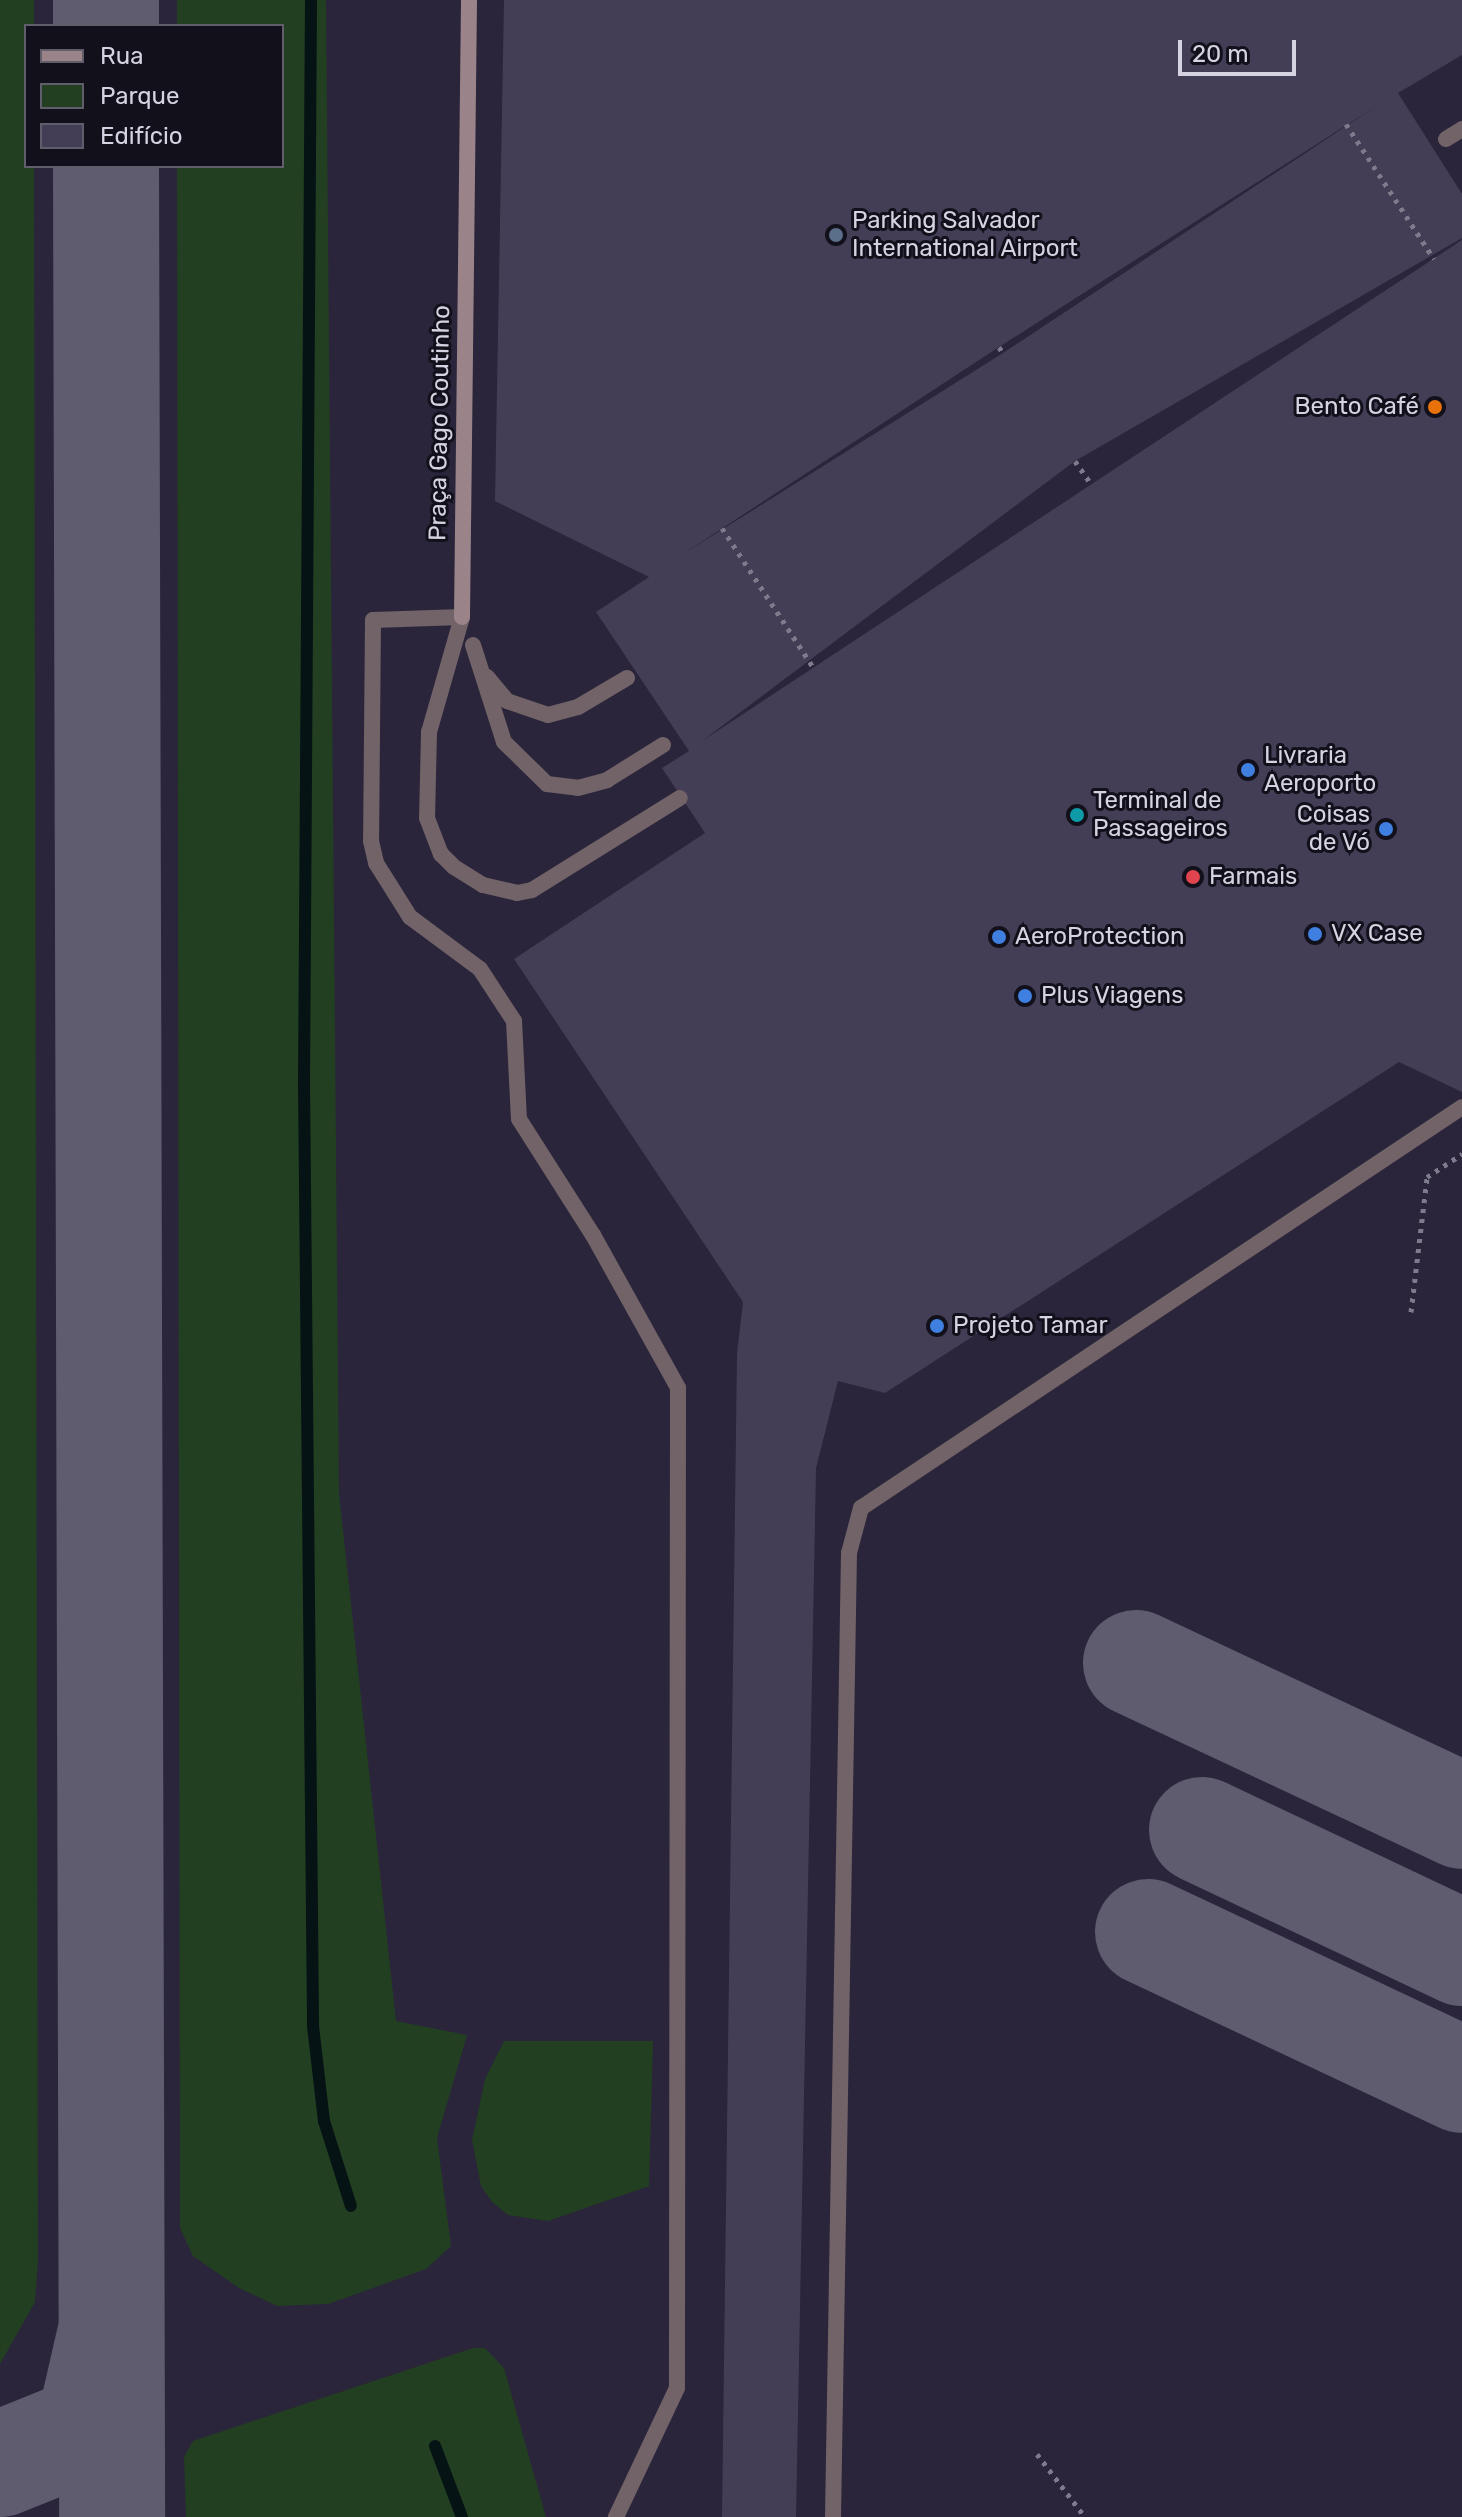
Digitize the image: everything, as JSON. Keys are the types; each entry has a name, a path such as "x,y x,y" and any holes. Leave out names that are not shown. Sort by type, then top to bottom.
{"main road":[{"name":"Praça Gago Coutinho","path":"462,617 469,0"}],"lane":[{"path":"1446,139 1462,129"},
{"name":"Praça Gago Coutinho","path":"462,617 496,690 536,714 578,707 627,678"},
{"path":"616,2517 677,2388 678,1388 593,1235 519,1119 514,1021 480,969 410,917 376,863 371,841 373,620 462,617 434,706 427,818 441,854 466,877 508,891 532,890 680,798"},
{"path":"473,645 504,742 524,767 547,784 578,788 607,780 663,745"},
{"path":"833,2517 849,1553 861,1508 1462,1107"}],"path":[{"path":"1346,124 1434,259"},
{"path":"1075,461 1091,484"},
{"path":"722,528 813,667"},
{"path":"1411,1312 1427,1177 1462,1154"},
{"path":"1037,2454 1085,2517"}],"green space":[{"path":"0,0 34,0 34,24 24,24 24,168 34,168 38,2260 35,2302 0,2364"},
{"path":"177,0 326,0 339,1493 396,2021 467,2035 437,2138 451,2246 426,2269 328,2304 277,2306 239,2288 193,2256 180,2228 177,168 284,168 284,24 177,24"},
{"path":"504,2041 653,2041 649,2186 548,2221 508,2215 492,2202 481,2186 472,2140 485,2079"},
{"path":"473,2348 485,2348 504,2368 546,2517 186,2517 184,2457 193,2441"}],"building":[{"path":"504,0 1462,0 1462,55 1398,93 1462,194 1462,238 1075,461 702,741 1462,240 1462,1092 1399,1062 885,1393 838,1381 816,1468 796,2517 722,2517 737,1354 743,1302 514,959 705,833 662,768 689,751 596,612 649,577 495,501","holes":["1378,105 1003,353 680,556 999,347"]}],"waterway":[{"path":"311,0 304,1082 313,2026 324,2121 351,2206"},
{"path":"435,2446 462,2517"}],"taxiway":[{"path":"106,0 106,24"},
{"path":"106,168 112,2517"},
{"path":"1136,1663 1462,1816"},
{"path":"1202,1830 1462,1953"},
{"path":"1148,1932 1462,2080"},
{"path":"0,2464 80,2432 93,2410 109,2340"}],"place":[{"name":"Parking Salvador International Airport","path":"836,235"},
{"name":"Bento Café","path":"1435,407"},
{"name":"Livraria Aeroporto","path":"1248,770"},
{"name":"Terminal de Passageiros","path":"1077,815"},
{"name":"Coisas de Vó","path":"1386,829"},
{"name":"Farmais","path":"1193,877"},
{"name":"VX Case","path":"1315,934"},
{"name":"AeroProtection","path":"999,937"},
{"name":"Plus Viagens","path":"1025,996"},
{"name":"Projeto Tamar","path":"937,1326"}]}
